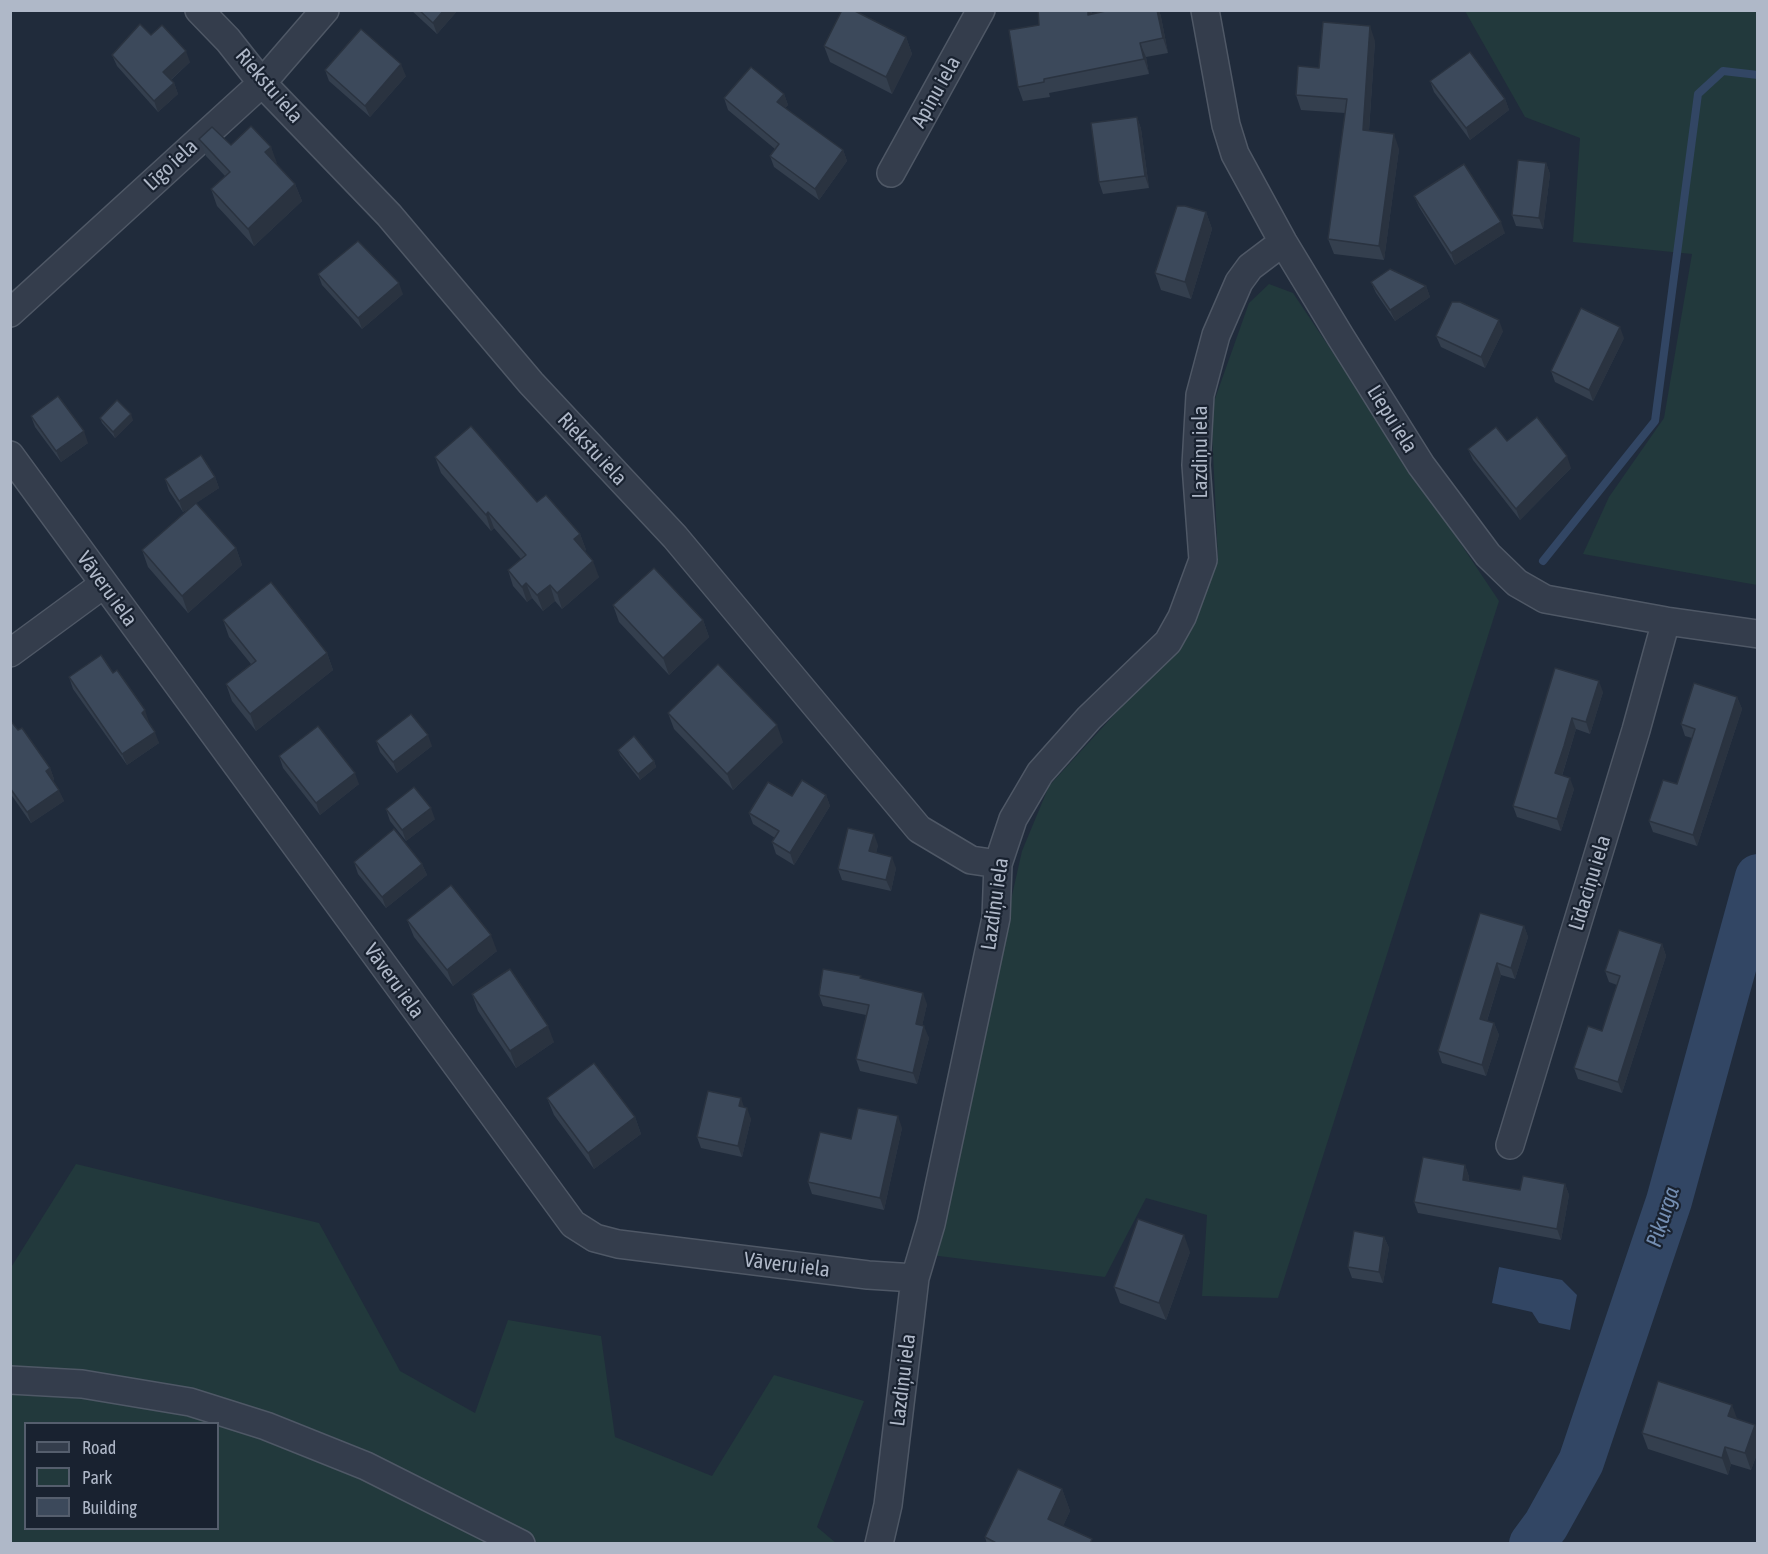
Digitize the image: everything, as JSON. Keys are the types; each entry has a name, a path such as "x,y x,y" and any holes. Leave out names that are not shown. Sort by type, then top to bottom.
{"street":[{"name":"Riekstu iela","path":"198,10 228,40 262,82 389,215 531,383 675,537 919,829 971,860 998,864"},
{"name":"Līgo iela","path":"10,313 262,82 325,10"},
{"name":"Apiņu iela","path":"891,173 981,10"},
{"name":"Liepu iela","path":"1205,10 1226,125 1235,154 1283,242 1421,465 1488,555 1517,583 1545,599 1666,621 1758,634"},
{"name":"Lazdiņu iela","path":"879,1544 888,1505 915,1278 931,1224 996,918 998,864 1013,819 1040,773 1089,718 1168,642 1182,617 1203,560 1196,465 1200,395 1210,355 1216,335 1239,282 1250,267 1283,242"},
{"name":"Vāveru iela","path":"10,455 573,1224 595,1238 618,1244 868,1275 915,1278"},
{"path":"10,653 104,584"},
{"name":"Līdaciņu iela","path":"1510,1145 1636,730 1666,621"},
{"path":"10,1380 82,1384 190,1402 266,1425 366,1466 521,1544"}],"green space":[{"path":"1465,11 1757,11 1757,585 1583,554 1609,497 1664,418 1692,254 1573,242 1580,138 1525,117"},
{"path":"1269,284 1293,293 1499,601 1278,1298 1202,1296 1207,1215 1146,1198 1105,1277 931,1255 1022,851 1049,786 1187,635 1218,560 1211,410 1249,303"},
{"path":"76,1164 319,1223 400,1371 475,1413 508,1320 601,1336 615,1437 712,1476 774,1375 864,1401 817,1527 836,1543 11,1543 10,1269"}],"water":[{"path":"1499,1267 1562,1280 1577,1295 1570,1330 1539,1323 1532,1312 1492,1303"}],"building":[{"path":"419,10 444,10 433,23"},
{"path":"842,10 853,10 906,37 886,77 824,46"},
{"path":"1038,10 1088,10 1088,15 1110,10 1157,10 1163,38 1140,43 1144,59 1044,79 1044,82 1018,87 1009,30 1039,25"},
{"path":"1323,22 1370,26 1363,130 1394,134 1379,246 1328,239 1347,99 1296,95 1298,66 1319,68"},
{"path":"140,24 151,35 162,25 186,51 163,72 174,83 154,101 112,55"},
{"path":"361,29 401,64 365,106 325,70"},
{"path":"1470,52 1505,99 1466,128 1430,81"},
{"path":"751,67 784,94 777,102 843,150 815,189 770,156 779,144 724,98"},
{"path":"1137,117 1145,176 1099,182 1091,123"},
{"path":"251,126 271,147 265,152 295,184 248,229 211,189 230,172 199,139 212,127 231,145"},
{"path":"1518,160 1546,163 1539,218 1512,215"},
{"path":"1464,164 1501,222 1451,253 1414,196"},
{"path":"1177,206 1206,212 1185,282 1155,273"},
{"path":"358,241 399,283 358,318 318,274"},
{"path":"1390,269 1426,286 1390,310 1371,282"},
{"path":"1452,302 1460,302 1499,320 1481,357 1436,336"},
{"path":"1581,308 1620,327 1589,390 1551,371"},
{"path":"58,396 84,431 56,451 31,416"},
{"path":"117,400 131,414 113,432 100,418"},
{"path":"1537,417 1567,456 1516,509 1468,449 1496,427 1507,441"},
{"path":"471,426 537,502 546,495 580,534 574,539 593,561 557,593 550,585 537,595 526,583 522,587 508,570 526,555 488,512 486,515 435,457"},
{"path":"201,455 215,477 179,501 165,479"},
{"path":"196,503 236,548 182,596 142,550"},
{"path":"654,568 703,620 663,658 613,605"},
{"path":"271,582 327,653 250,714 226,684 256,661 223,620"},
{"path":"101,655 113,673 117,670 145,710 142,713 155,732 122,754 69,677"},
{"path":"718,664 777,725 727,774 668,713"},
{"path":"1555,668 1599,681 1586,722 1572,718 1555,773 1570,778 1557,819 1513,806"},
{"path":"1694,683 1737,697 1693,835 1649,821 1663,780 1677,784 1695,729 1681,724"},
{"path":"411,714 428,735 393,762 376,741"},
{"path":"10,720 18,730 22,728 50,768 46,771 59,790 27,812 10,788"},
{"path":"318,726 355,773 316,803 279,756"},
{"path":"634,736 654,761 638,774 618,750"},
{"path":"802,780 826,795 790,853 772,842 779,831 749,813 768,782 792,796"},
{"path":"414,787 431,808 402,830 386,809"},
{"path":"848,828 874,834 869,851 892,857 886,880 838,869"},
{"path":"394,829 422,864 382,897 354,862"},
{"path":"451,885 491,935 447,970 407,920"},
{"path":"1480,913 1524,926 1511,968 1497,963 1480,1019 1494,1023 1482,1065 1438,1051"},
{"path":"1619,930 1662,944 1618,1082 1574,1068 1588,1026 1602,1031 1620,976 1605,971"},
{"path":"510,969 548,1026 510,1051 472,994"},
{"path":"823,969 861,976 860,978 923,993 916,1024 924,1026 913,1073 856,1059 869,1005 819,995"},
{"path":"594,1063 635,1117 588,1153 547,1098"},
{"path":"708,1091 741,1098 739,1106 747,1108 738,1146 697,1137"},
{"path":"858,1108 898,1116 880,1198 808,1182 820,1132 851,1139"},
{"path":"1423,1157 1465,1165 1463,1180 1520,1190 1523,1176 1565,1184 1557,1229 1414,1202"},
{"path":"1138,1219 1184,1235 1159,1303 1114,1287"},
{"path":"1354,1231 1384,1237 1379,1272 1348,1267"},
{"path":"1658,1381 1732,1405 1728,1416 1755,1425 1745,1453 1725,1447 1722,1458 1642,1433"},
{"path":"1018,1469 1062,1489 1048,1519 1092,1539 1090,1544 998,1544 985,1537"}],"waterway":[{"path":"1543,561 1655,421 1698,94 1723,71 1758,75"},
{"name":"Piķurga","path":"1532,1544 1546,1525 1581,1462 1669,1201 1758,877"}]}
